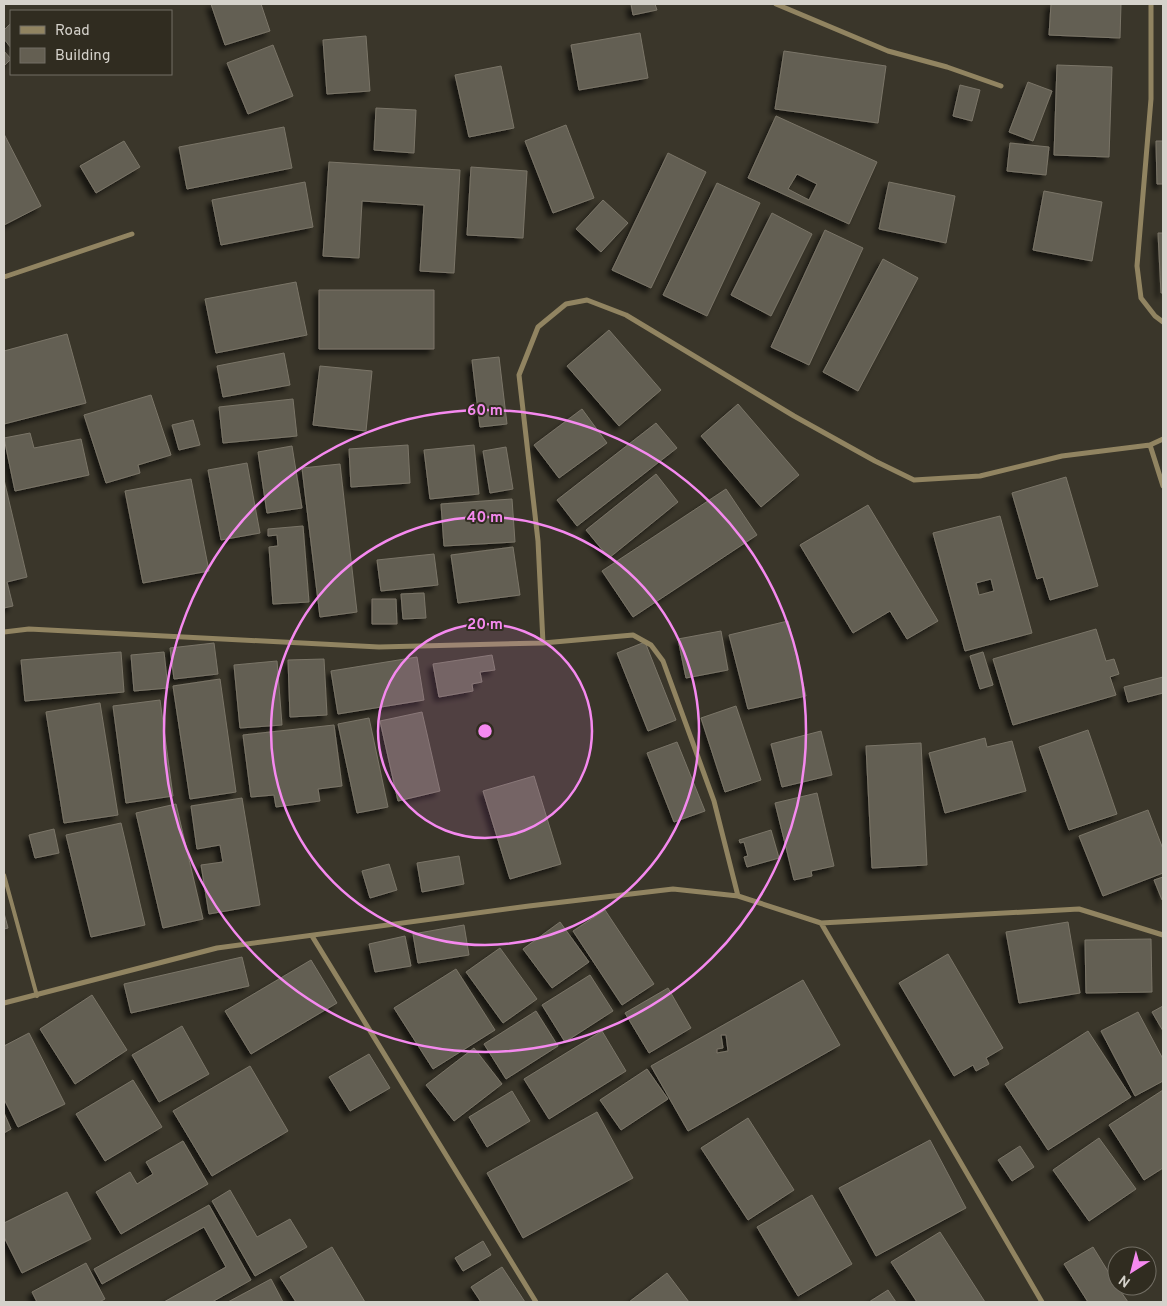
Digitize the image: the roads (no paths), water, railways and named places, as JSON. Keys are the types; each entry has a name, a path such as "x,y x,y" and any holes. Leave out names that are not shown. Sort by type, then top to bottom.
{"street":[{"path":"776,4 888,51 947,67 1001,86"},
{"path":"1151,4 1151,99 1137,266 1141,298 1154,316 1163,322"},
{"path":"4,277 132,234"},
{"path":"543,643 538,541 519,375 538,328 566,304 588,300 626,315 794,416 914,480 980,476 1062,456 1150,445 1163,439"},
{"path":"1150,445 1163,486"},
{"path":"4,632 29,629 379,647 543,643 633,635 651,644 663,661 714,801 738,896"},
{"path":"4,1003 217,948 529,906 673,889 738,896 821,923 1079,909 1163,935"},
{"path":"821,923 1042,1302"},
{"path":"312,936 536,1302"}],"lane":[{"path":"4,875 37,996"}]}
